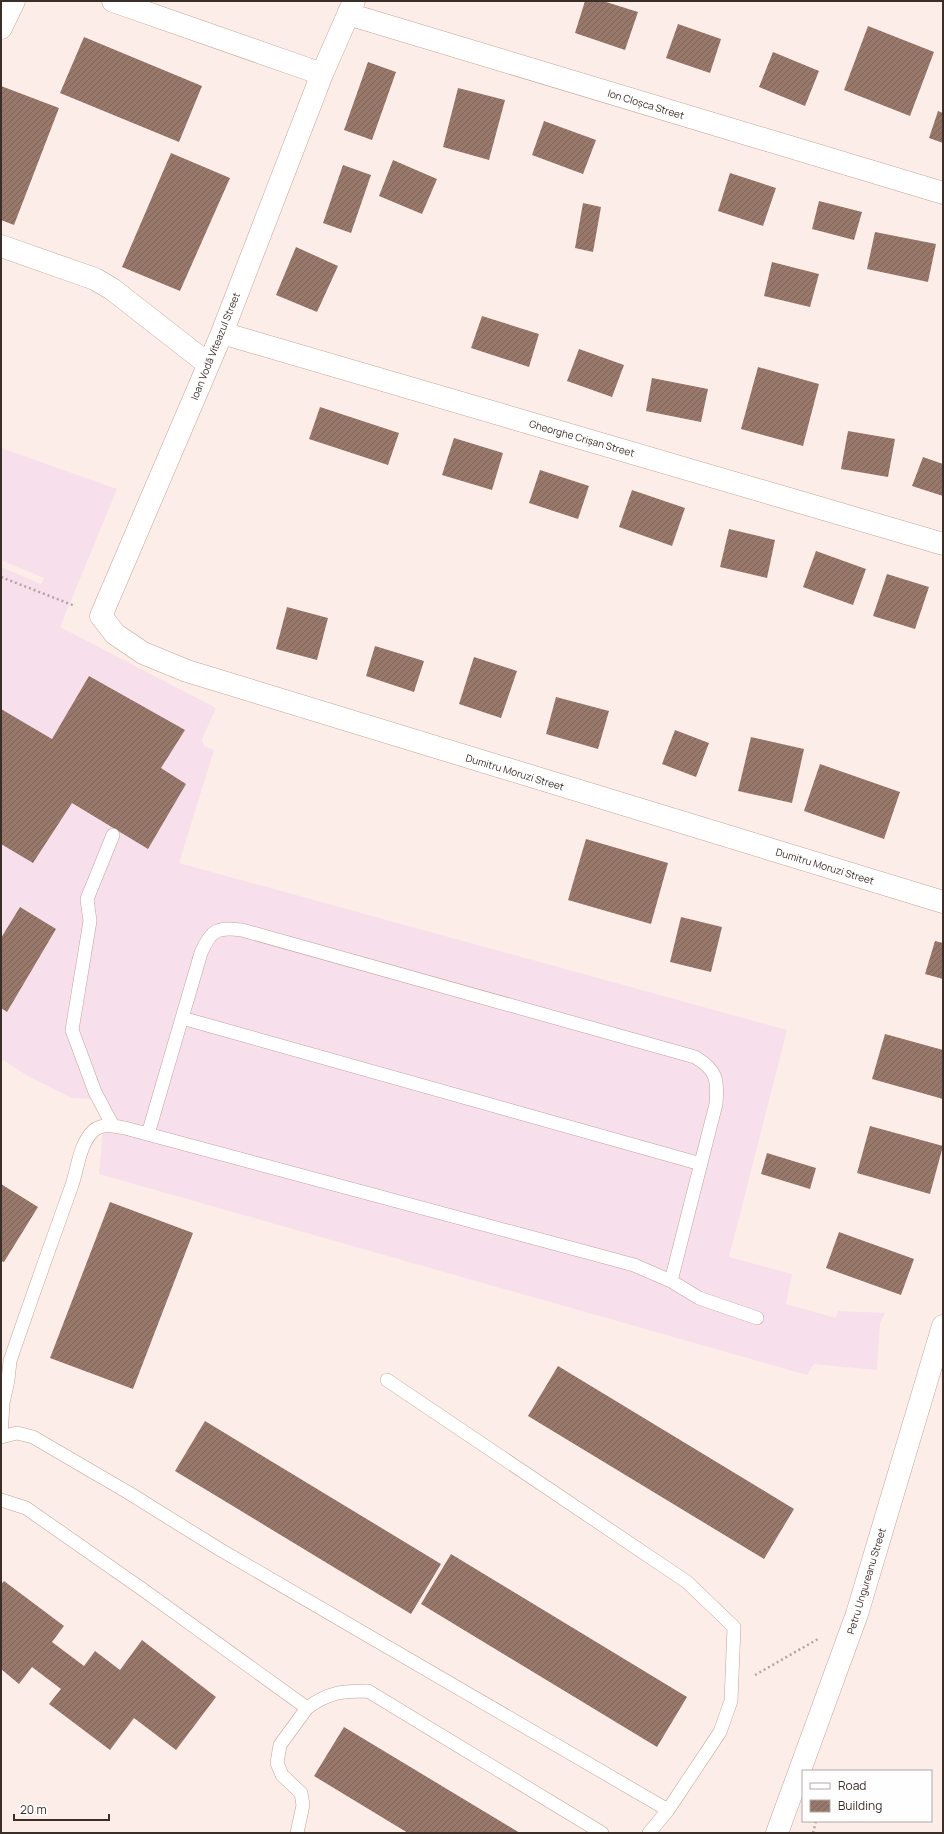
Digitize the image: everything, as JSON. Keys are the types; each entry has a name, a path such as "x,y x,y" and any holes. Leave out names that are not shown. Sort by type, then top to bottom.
{"street":[{"path":"1,28 14,1"},
{"path":"113,1 322,74"},
{"name":"Ioan Vodă Viteazul Street","path":"101,616 222,333 322,74 351,8"},
{"name":"Ion Cloșca Street","path":"351,8 943,193"},
{"path":"1,246 95,279 112,289 208,364"},
{"name":"Gheorghe Crișan Street","path":"222,333 943,544"},
{"name":"Dumitru Moruzi Street","path":"101,616 116,634 143,653 187,671 943,902"},
{"name":"Petru Ungureanu Street","path":"777,1833 857,1614 938,1361 943,1326"}],"lane":[{"path":"113,835 87,899 90,921 72,1030 95,1092 113,1126"},
{"path":"148,1134 207,939 213,932 226,928 242,930 695,1057 708,1064 715,1076 718,1089 716,1104 670,1281"},
{"path":"182,1018 701,1164"},
{"path":"668,1810 219,1549 129,1493 33,1437 16,1433 1,1437 3,1403 8,1380 5,1358 73,1182 83,1147 92,1133 99,1127 113,1126 148,1134 634,1265 670,1281 699,1298 756,1318"},
{"path":"387,1380 688,1582 734,1627 731,1701 720,1732 668,1810 649,1833"},
{"path":"1,1500 26,1508 142,1588 308,1708"},
{"path":"297,1833 303,1805 301,1793 282,1775 277,1763 280,1745 308,1708 321,1698 344,1691 368,1691 602,1833"}],"path":[{"path":"1,577 101,616"},
{"path":"732,1688 819,1638"},
{"path":"813,1833 816,1822"}],"shaded area":[{"path":"1,448 117,489 60,627 216,708 202,739 204,746 214,750 179,863 787,1030 729,1257 792,1274 786,1304 836,1318 838,1311 885,1313 880,1323 877,1370 814,1364 807,1375 99,1174 106,1100 72,1098 28,1076 1,1059 1,567 41,584 44,578 1,560"}],"building":[{"path":"585,1 603,1 638,12 625,50 575,33"},
{"path":"678,24 721,39 710,73 666,58"},
{"path":"868,26 934,52 910,116 844,90"},
{"path":"84,37 202,86 179,142 60,93"},
{"path":"773,52 819,71 805,106 759,87"},
{"path":"368,62 396,72 372,140 344,130"},
{"path":"1,86 59,108 14,225 1,220"},
{"path":"458,88 505,100 489,160 443,147"},
{"path":"938,111 943,113 943,143 929,138"},
{"path":"544,121 596,140 583,174 532,155"},
{"path":"171,153 230,178 180,291 122,267"},
{"path":"393,160 437,179 422,214 379,196"},
{"path":"343,165 371,175 351,233 323,223"},
{"path":"730,173 776,188 763,226 718,211"},
{"path":"819,201 862,212 854,240 812,229"},
{"path":"583,203 601,207 593,252 575,248"},
{"path":"875,232 936,244 928,282 867,269"},
{"path":"296,247 338,266 317,312 276,295"},
{"path":"772,262 819,274 810,307 764,296"},
{"path":"482,316 539,334 529,367 471,348"},
{"path":"579,349 624,365 612,397 567,381"},
{"path":"758,367 819,384 803,446 741,429"},
{"path":"652,378 708,389 701,422 646,411"},
{"path":"320,407 399,433 388,465 309,439"},
{"path":"848,431 895,439 888,477 841,469"},
{"path":"454,438 503,453 492,490 442,475"},
{"path":"923,457 943,464 943,496 912,486"},
{"path":"540,470 589,486 578,519 529,503"},
{"path":"632,490 685,508 672,546 619,527"},
{"path":"729,529 775,540 767,578 720,567"},
{"path":"816,551 866,569 853,605 803,587"},
{"path":"887,574 929,587 915,629 873,616"},
{"path":"287,607 328,618 317,660 276,649"},
{"path":"375,646 424,661 414,692 366,676"},
{"path":"474,657 517,671 501,718 459,704"},
{"path":"89,676 185,730 161,768 186,784 148,849 72,803 33,863 1,844 1,709 52,739"},
{"path":"556,697 609,711 598,749 546,734"},
{"path":"675,730 709,743 696,777 662,764"},
{"path":"751,737 804,749 792,803 738,791"},
{"path":"820,764 900,792 884,839 804,811"},
{"path":"586,839 668,863 651,924 568,900"},
{"path":"20,907 56,929 7,1012 1,1008 1,938"},
{"path":"681,917 722,927 711,972 670,962"},
{"path":"935,941 943,943 943,979 925,974"},
{"path":"885,1034 943,1050 943,1099 872,1079"},
{"path":"870,1126 943,1146 930,1194 857,1173"},
{"path":"767,1153 816,1168 810,1189 761,1174"},
{"path":"1,1184 38,1207 4,1262 1,1261"},
{"path":"110,1202 193,1233 133,1389 50,1358"},
{"path":"839,1232 914,1259 901,1295 826,1268"},
{"path":"558,1366 794,1509 764,1559 528,1416"},
{"path":"205,1421 441,1564 411,1614 175,1471"},
{"path":"451,1554 687,1697 657,1747 421,1604"},
{"path":"4,1581 64,1626 52,1642 84,1666 95,1651 120,1670 142,1640 216,1697 176,1750 134,1718 110,1750 49,1704 61,1689 32,1667 19,1684 1,1669 1,1584"},
{"path":"344,1727 520,1833 408,1833 314,1776"}]}
